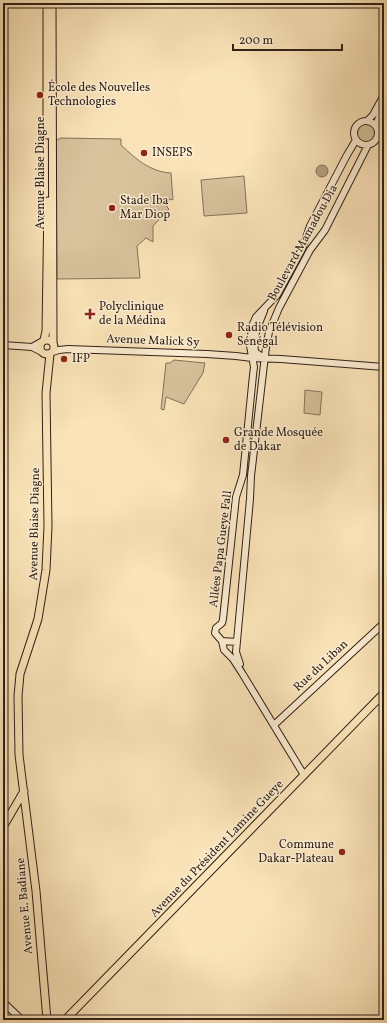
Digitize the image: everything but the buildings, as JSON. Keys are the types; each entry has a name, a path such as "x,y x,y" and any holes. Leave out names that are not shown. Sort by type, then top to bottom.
{"main road":[{"name":"Avenue Blaise Diagne","path":"43,341 46,331 47,3"},
{"name":"Avenue Blaise Diagne","path":"52,3 53,343"},
{"path":"49,340 53,343 54,348 47,353 40,346 43,341 49,340"},
{"name":"Avenue Blaise Diagne","path":"24,791 19,755 18,683 23,662 38,619 46,570 48,526 46,393 47,353"},
{"name":"Avenue du Président Lamine Gueye","path":"65,1020 384,693"},
{"path":"3,827 24,791"},
{"name":"Avenue E. Badiane","path":"24,791 36,891 47,1020"}],"street":[{"path":"367,122 373,115 384,95"},
{"path":"376,126 367,122 360,123 356,127 354,134 362,143 374,143 378,138 378,130 376,126 378,117 384,106"},
{"name":"Boulevard Mamadou Dia","path":"253,354 250,336 256,317 265,310 277,295 302,249 310,226 346,155 362,143"},
{"name":"Boulevard Mamadou Dia","path":"265,357 269,332 279,308 310,250 325,230 362,143"},
{"path":"32,347 43,341"},
{"name":"Avenue Malick Sy","path":"53,343 68,349"},
{"path":"3,345 32,347 47,353"},
{"name":"Avenue Malick Sy","path":"47,353 68,349 236,356 253,354 281,359 384,367"},
{"name":"Allées Papa Gueye Fall","path":"222,641 215,633 215,630 223,619 236,497 243,475 253,375 253,354"},
{"name":"Allées Papa Gueye Fall","path":"233,654 237,642 251,476 265,357"},
{"name":"Rue du Liban","path":"274,725 384,623"},
{"path":"237,642 222,641 224,650 233,654 242,673 304,775"},
{"path":"3,1002 22,1020"}],"shaded area":[{"path":"367,122 375,125 378,133 375,141 367,144 359,141 356,133 359,125"},
{"name":"Stade Iba Mar Diop","path":"61,138 121,139 121,145 143,164 156,170 171,173 173,200 169,199 167,207 169,209 153,226 153,242 146,238 137,246 140,278 57,279 56,140"},
{"path":"320,165 324,165 328,171 324,177 320,177 316,173 316,169"},
{"path":"244,176 247,213 204,216 201,180"},
{"path":"174,360 205,363 203,373 184,404 166,397 164,410 161,409 166,363 170,363"},
{"path":"305,390 322,392 320,415 304,413"}],"place":[{"name":"École des Nouvelles Technologies","path":"40,95"},
{"name":"INSEPS","path":"144,153"},
{"name":"Stade Iba Mar Diop","path":"112,208"},
{"name":"Polyclinique de la Médina","path":"90,314"},
{"name":"Radio Télévision Sénégal","path":"229,335"},
{"name":"IFP","path":"64,359"},
{"name":"Grande Mosquée de Dakar","path":"226,440"},
{"name":"Commune Dakar-Plateau","path":"342,852"}]}
